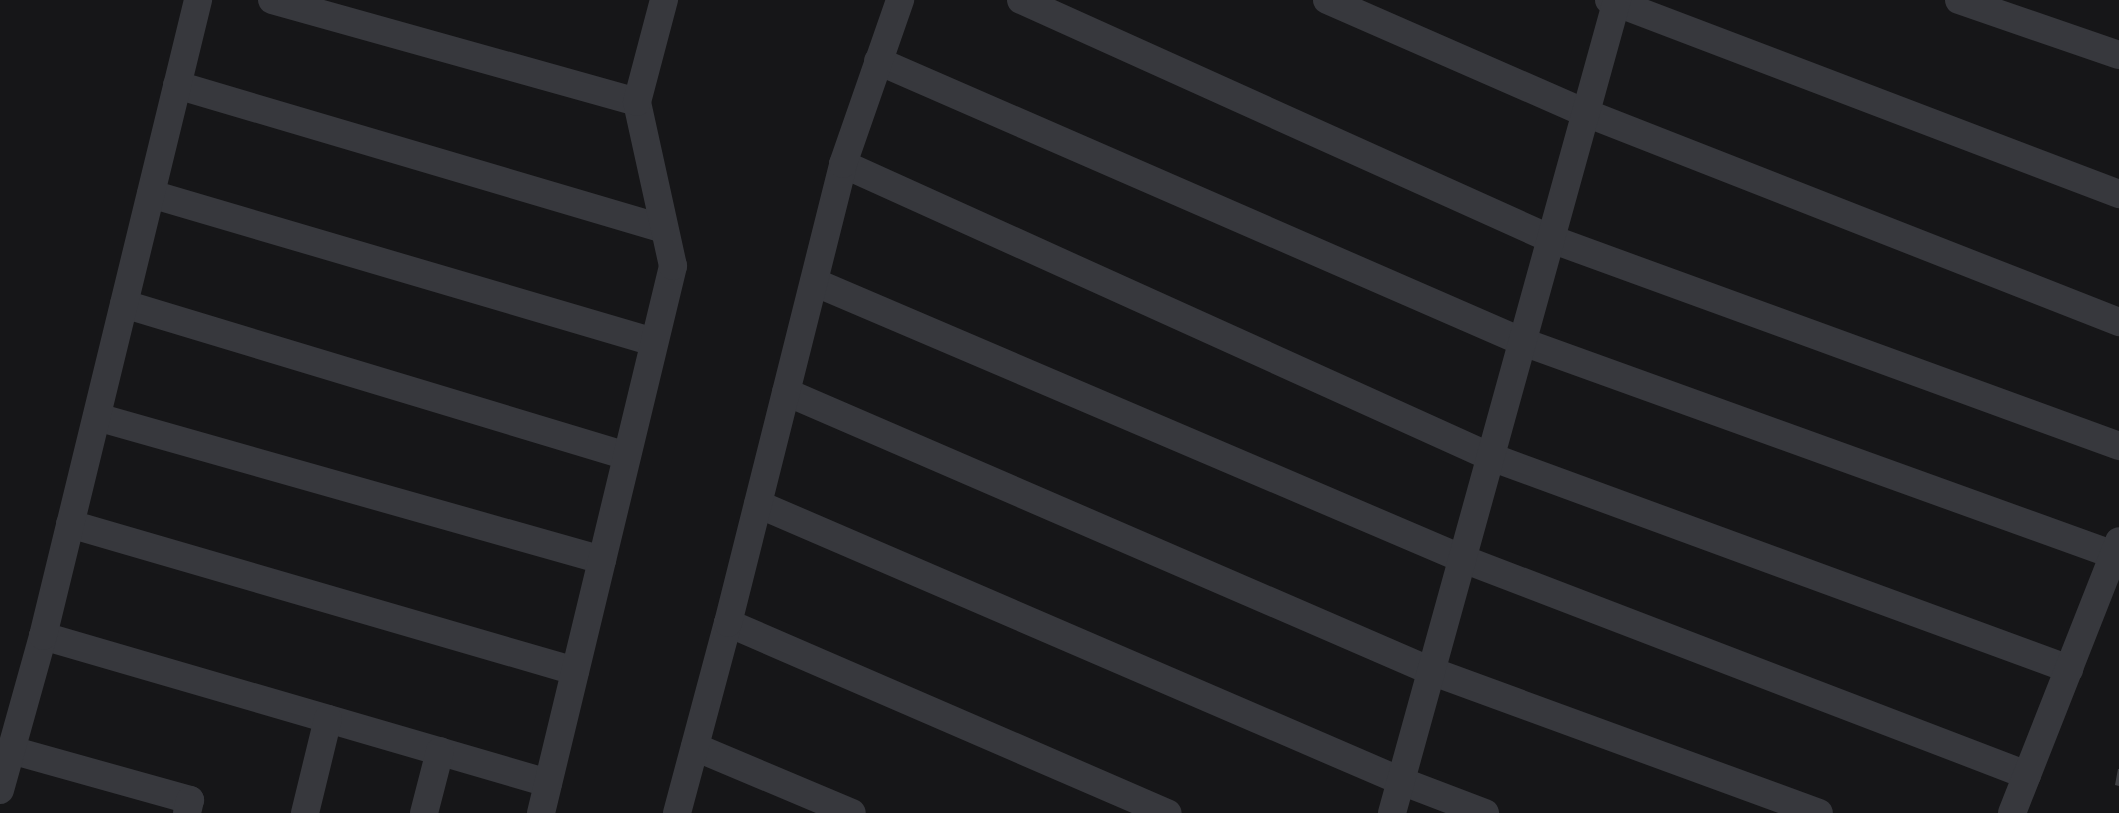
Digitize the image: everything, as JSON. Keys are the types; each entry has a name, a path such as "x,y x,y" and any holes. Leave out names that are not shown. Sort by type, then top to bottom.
{"street":[{"path":"0,790 43,636 198,0"},
{"path":"272,0 637,102"},
{"path":"541,813 673,266 637,102 664,0"},
{"path":"677,813 728,623 843,164 900,0"},
{"path":"1021,0 1551,239 2119,446"},
{"path":"1327,0 1586,113 2119,322"},
{"path":"1959,0 2119,55"},
{"path":"1392,813 1586,113 1614,1 2119,194"},
{"path":"878,61 1523,342 2116,548 2012,813"},
{"path":"177,86 664,229"},
{"path":"843,164 1491,457 2069,669"},
{"path":"151,194 654,342"},
{"path":"814,282 1463,559 2027,775"},
{"path":"124,304 627,456"},
{"path":"786,392 1431,671 1819,813"},
{"path":"97,418 602,560"},
{"path":"758,504 1401,781 1485,813"},
{"path":"70,524 575,671"},
{"path":"728,623 1168,813"},
{"path":"43,636 548,783"},
{"path":"305,813 328,719"},
{"path":"694,747 852,813"},
{"path":"12,750 190,800 187,813"},
{"path":"424,813 440,751"}],"building":[{"path":"2119,769 2119,786 2115,785"}]}
